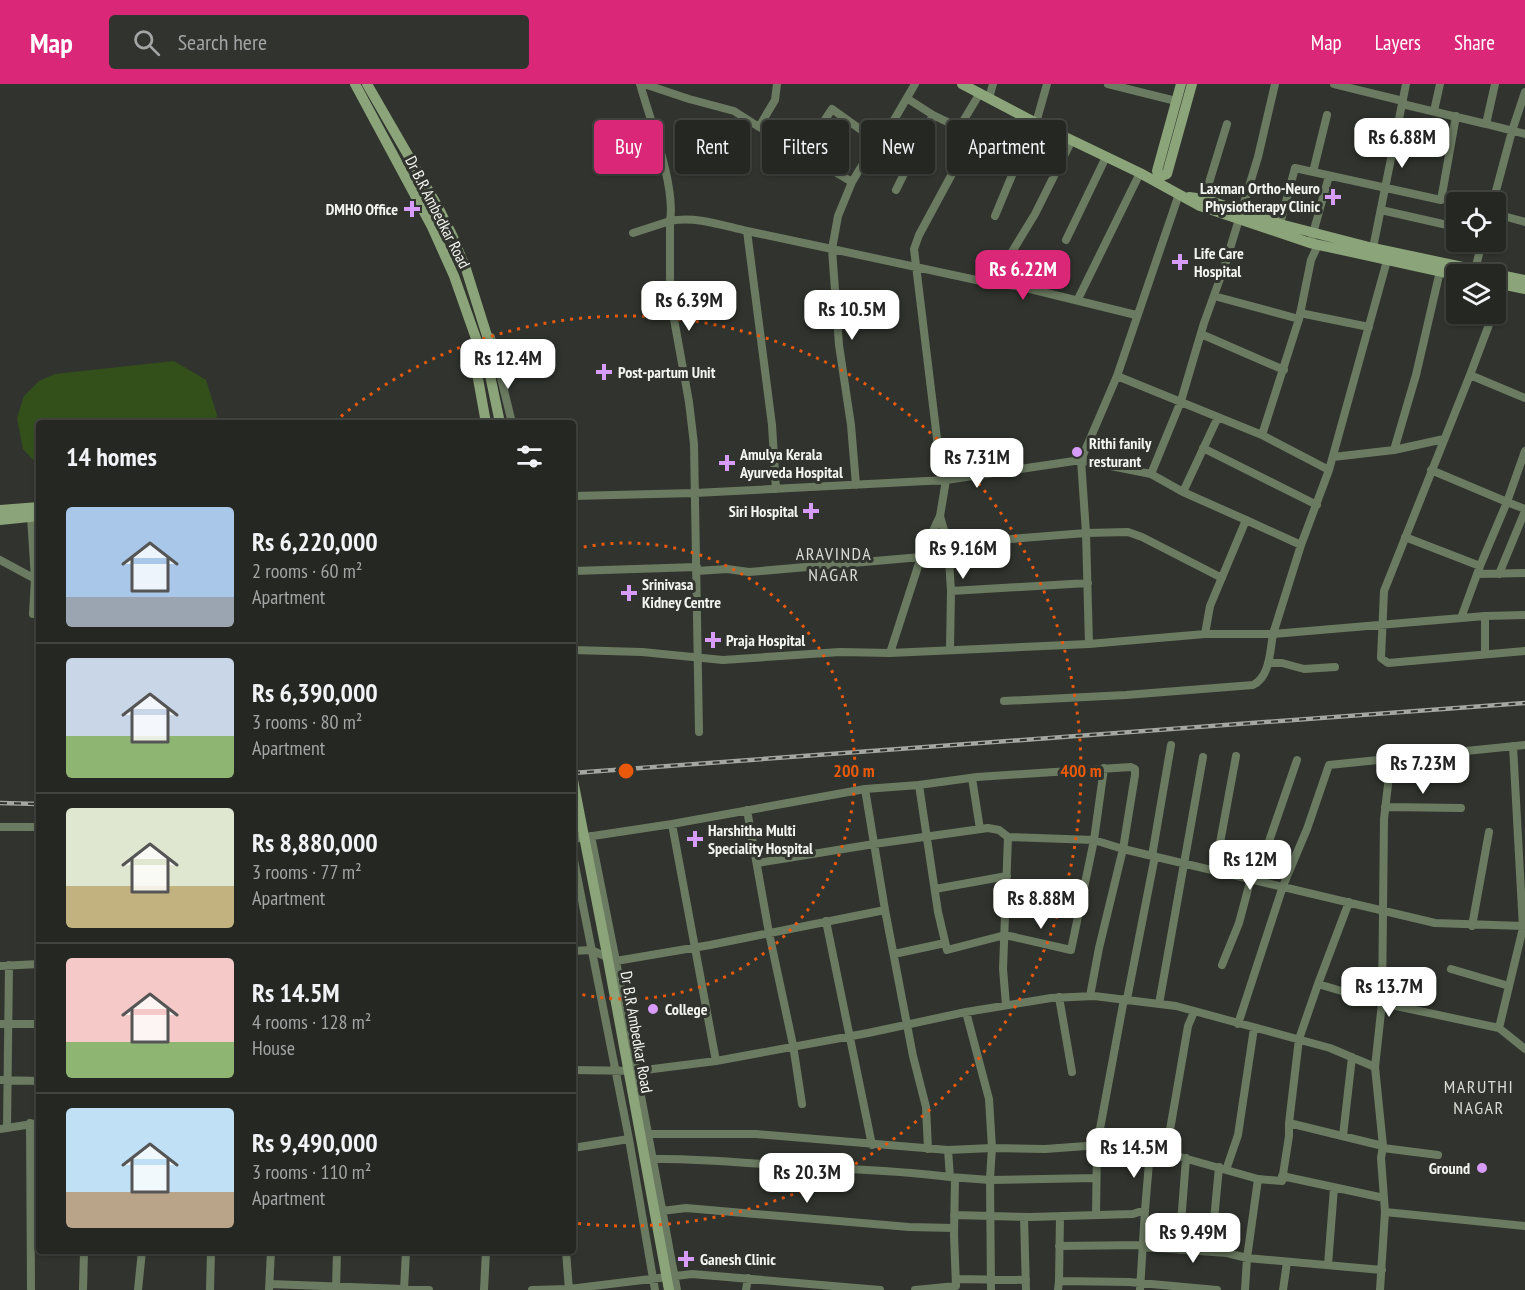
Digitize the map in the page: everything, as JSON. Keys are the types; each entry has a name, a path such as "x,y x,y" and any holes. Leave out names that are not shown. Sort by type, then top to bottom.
{"street":[{"name":"Dr B.R Ambedkar Road","path":"355,84 432,227 482,338 489,344 487,359 499,420"},
{"name":"Dr B.R Ambedkar Road","path":"367,84 445,219 466,269 482,338"},
{"path":"699,732 694,444 689,402 670,297 671,211 663,162 642,84 664,87 689,99 734,111 762,128"},
{"path":"759,127 775,100 777,84"},
{"path":"893,120 915,84"},
{"path":"962,84 1030,120"},
{"path":"965,120 993,84"},
{"path":"1037,120 1047,84"},
{"path":"1108,84 1176,101"},
{"path":"1158,180 1157,171 1181,84"},
{"path":"1158,180 1167,174 1192,84"},
{"path":"1152,474 1181,401 1258,157 1275,84"},
{"path":"1334,84 1345,85 1525,134"},
{"path":"1373,248 1406,84"},
{"path":"1434,111 1440,84"},
{"path":"1486,124 1495,84"},
{"path":"1496,192 1525,92"},
{"path":"908,99 947,122"},
{"path":"825,120 832,109 847,120"},
{"path":"896,190 930,126 933,115"},
{"path":"1312,172 1327,115"},
{"path":"1280,224 1294,169 1441,200 1456,116"},
{"path":"1204,199 1227,124"},
{"path":"1066,137 1158,180 1200,206 1314,240 1446,266"},
{"path":"1066,151 1072,140"},
{"path":"1066,240 1106,157"},
{"path":"856,485 851,425 839,345 832,249 838,216 852,182 861,168"},
{"path":"1078,299 1140,173"},
{"path":"838,174 852,182"},
{"path":"890,653 921,557 940,516 944,480 914,249 952,174"},
{"path":"996,216 1013,174"},
{"path":"993,283 1035,214 1054,174"},
{"path":"1262,435 1299,316 1329,176"},
{"path":"1182,195 1204,199 1238,216 1280,224 1314,240 1373,248 1389,256 1446,272"},
{"path":"1089,644 1086,533 1081,460 1117,376 1136,315 1182,195"},
{"path":"1381,210 1446,225"},
{"path":"1506,217 1525,222"},
{"path":"633,233 670,221 684,218 694,219 1078,299 1136,315"},
{"path":"747,231 772,425 776,489"},
{"path":"1004,701 1250,686 1261,680 1268,663 1273,634 1301,545 1333,457 1389,256"},
{"path":"1394,450 1416,375 1440,271"},
{"path":"1506,277 1525,280"},
{"path":"1506,285 1525,289"},
{"path":"1214,296 1299,316 1369,327"},
{"path":"1489,324 1384,591 1381,655 1382,660 1386,663 1525,651"},
{"path":"1201,334 1284,370"},
{"path":"485,420 473,351 482,338 491,337 511,420"},
{"path":"1470,375 1525,398"},
{"path":"1117,376 1262,435 1329,470"},
{"path":"1183,492 1218,417"},
{"path":"1333,457 1394,450 1444,439"},
{"path":"1203,448 1317,505"},
{"path":"1461,618 1507,502 1521,476 1525,451"},
{"path":"576,496 695,493 944,480 1081,460 1152,474 1183,492 1301,545"},
{"path":"1431,470 1525,510 1499,574"},
{"path":"0,510 36,507"},
{"path":"940,516 948,544 951,591 950,649"},
{"path":"0,520 35,517 36,548"},
{"path":"1205,634 1210,606 1246,520"},
{"path":"948,544 1128,532 1222,578"},
{"path":"1405,537 1479,570 1499,574 1525,573"},
{"path":"576,570 727,569 749,572 921,557"},
{"path":"0,560 36,579"},
{"path":"951,591 1088,583"},
{"path":"33,614 36,588"},
{"path":"576,650 642,652 723,660 806,654 890,653 1089,644 1205,634 1273,634 1485,616 1525,615"},
{"path":"1485,616 1485,654"},
{"path":"1268,663 1282,663 1304,669 1335,667"},
{"path":"1096,1215 1097,1145 1153,856 1171,745"},
{"path":"1238,1024 1283,886 1307,829 1329,765 1525,745"},
{"path":"1499,1028 1523,928 1521,805 1513,746"},
{"path":"1215,870 1236,756"},
{"path":"1158,1004 1203,758"},
{"path":"1380,1290 1385,1212 1381,1158 1383,1147 1375,1067 1382,1003 1385,807 1391,759"},
{"path":"1222,965 1297,760"},
{"path":"576,838 672,824 865,789 919,785 972,777 1131,766 1135,769 1123,849 1090,996"},
{"path":"919,785 947,950 1005,935 1071,950 1094,840 1104,768"},
{"path":"972,777 980,829"},
{"path":"865,789 907,1025 926,1107 928,1149"},
{"name":"Dr B.R Ambedkar Road","path":"576,795 669,1290"},
{"path":"1385,807 1461,808"},
{"path":"747,810 769,933 793,1045 802,1104"},
{"path":"672,824 716,1061"},
{"path":"0,827 36,827"},
{"path":"757,863 926,836 980,829 999,830 1008,837 1094,840 1123,849 1443,925 1523,928"},
{"path":"1472,926 1490,832"},
{"path":"591,836 677,1290"},
{"path":"1006,1005 1003,969 1008,837"},
{"path":"576,871 616,1070 655,1290"},
{"path":"935,889 1007,876"},
{"path":"649,1134 756,1134 948,1150 1045,1149 1097,1145 1166,1153 1258,1179 1282,1181 1299,1039 1349,902"},
{"path":"576,951 591,950 616,961 885,910"},
{"path":"826,921 872,1145"},
{"path":"894,954 945,943"},
{"path":"31,1290 35,1123 3,1129 4,966 36,964"},
{"path":"1451,969 1509,986"},
{"path":"1318,984 1382,1003 1499,1028 1525,1049"},
{"path":"576,1070 637,1071 716,1061 1006,1005 1059,997 1090,996 1176,1006 1330,1048 1375,1067"},
{"path":"1059,997 1072,1072"},
{"path":"966,1012 988,1099 992,1148 991,1290"},
{"path":"1166,1153 1188,1026 1194,1012"},
{"path":"4,1024 36,1024"},
{"path":"1210,1252 1222,1168 1238,1135 1254,1028"},
{"path":"1343,1136 1352,1058"},
{"path":"3,1080 36,1081"},
{"path":"1289,1123 1383,1147 1438,1155"},
{"path":"576,1148 629,1139"},
{"path":"915,1290 956,1286 952,1178 948,1150"},
{"path":"1140,1287 1150,1150"},
{"path":"653,1159 694,1158 741,1163 910,1172 990,1180 1096,1178"},
{"path":"1179,1250 1186,1158"},
{"path":"1282,1176 1384,1198"},
{"path":"1245,1290 1258,1179"},
{"path":"1328,1265 1334,1188"},
{"path":"662,1211 686,1208 909,1227 954,1228"},
{"path":"954,1215 1024,1218 1133,1214 1145,1210"},
{"path":"1385,1212 1525,1226"},
{"path":"1060,1217 1059,1285 1217,1290"},
{"path":"1024,1218 1026,1290"},
{"path":"1059,1246 1143,1246 1382,1270"},
{"path":"83,1290 84,1254"},
{"path":"138,1290 142,1254"},
{"path":"210,1290 211,1254"},
{"path":"271,1254 269,1287 429,1290"},
{"path":"337,1254 337,1288"},
{"path":"404,1290 406,1254"},
{"path":"484,1290 486,1254"},
{"path":"567,1254 569,1289"},
{"path":"1283,1290 1287,1262"},
{"path":"532,1290 569,1289 692,1275 748,1278 818,1287 880,1290"},
{"path":"746,1290 748,1278"},
{"path":"956,1279 1026,1280"}],"green space":[{"path":"174,361 206,380 217,415 216,420 36,420 36,463 23,449 17,418 24,396 39,381 55,374"}],"railway":[{"path":"576,773 1525,703"},
{"path":"0,803 36,804"}],"place":[{"name":"Laxman Ortho-Neuro Physiotherapy Clinic","path":"1333,197"},
{"name":"DMHO Office","path":"412,209"},
{"name":"Life Care Hospital","path":"1180,262"},
{"name":"Post-partum Unit","path":"604,372"},
{"name":"Rithi fanily resturant","path":"1077,452"},
{"name":"Amulya Kerala Ayurveda Hospital","path":"727,463"},
{"name":"Siri Hospital","path":"811,511"},
{"name":"Srinivasa Kidney Centre","path":"629,593"},
{"name":"Praja Hospital","path":"713,640"},
{"name":"Harshitha Multi Speciality Hospital","path":"695,839"},
{"name":"College","path":"653,1009"},
{"name":"Ground","path":"1482,1168"},
{"name":"Ganesh Clinic","path":"686,1259"}],"district":[{"name":"ARAVINDA NAGAR","path":"834,564"},
{"name":"MARUTHI NAGAR","path":"1479,1097"}]}
